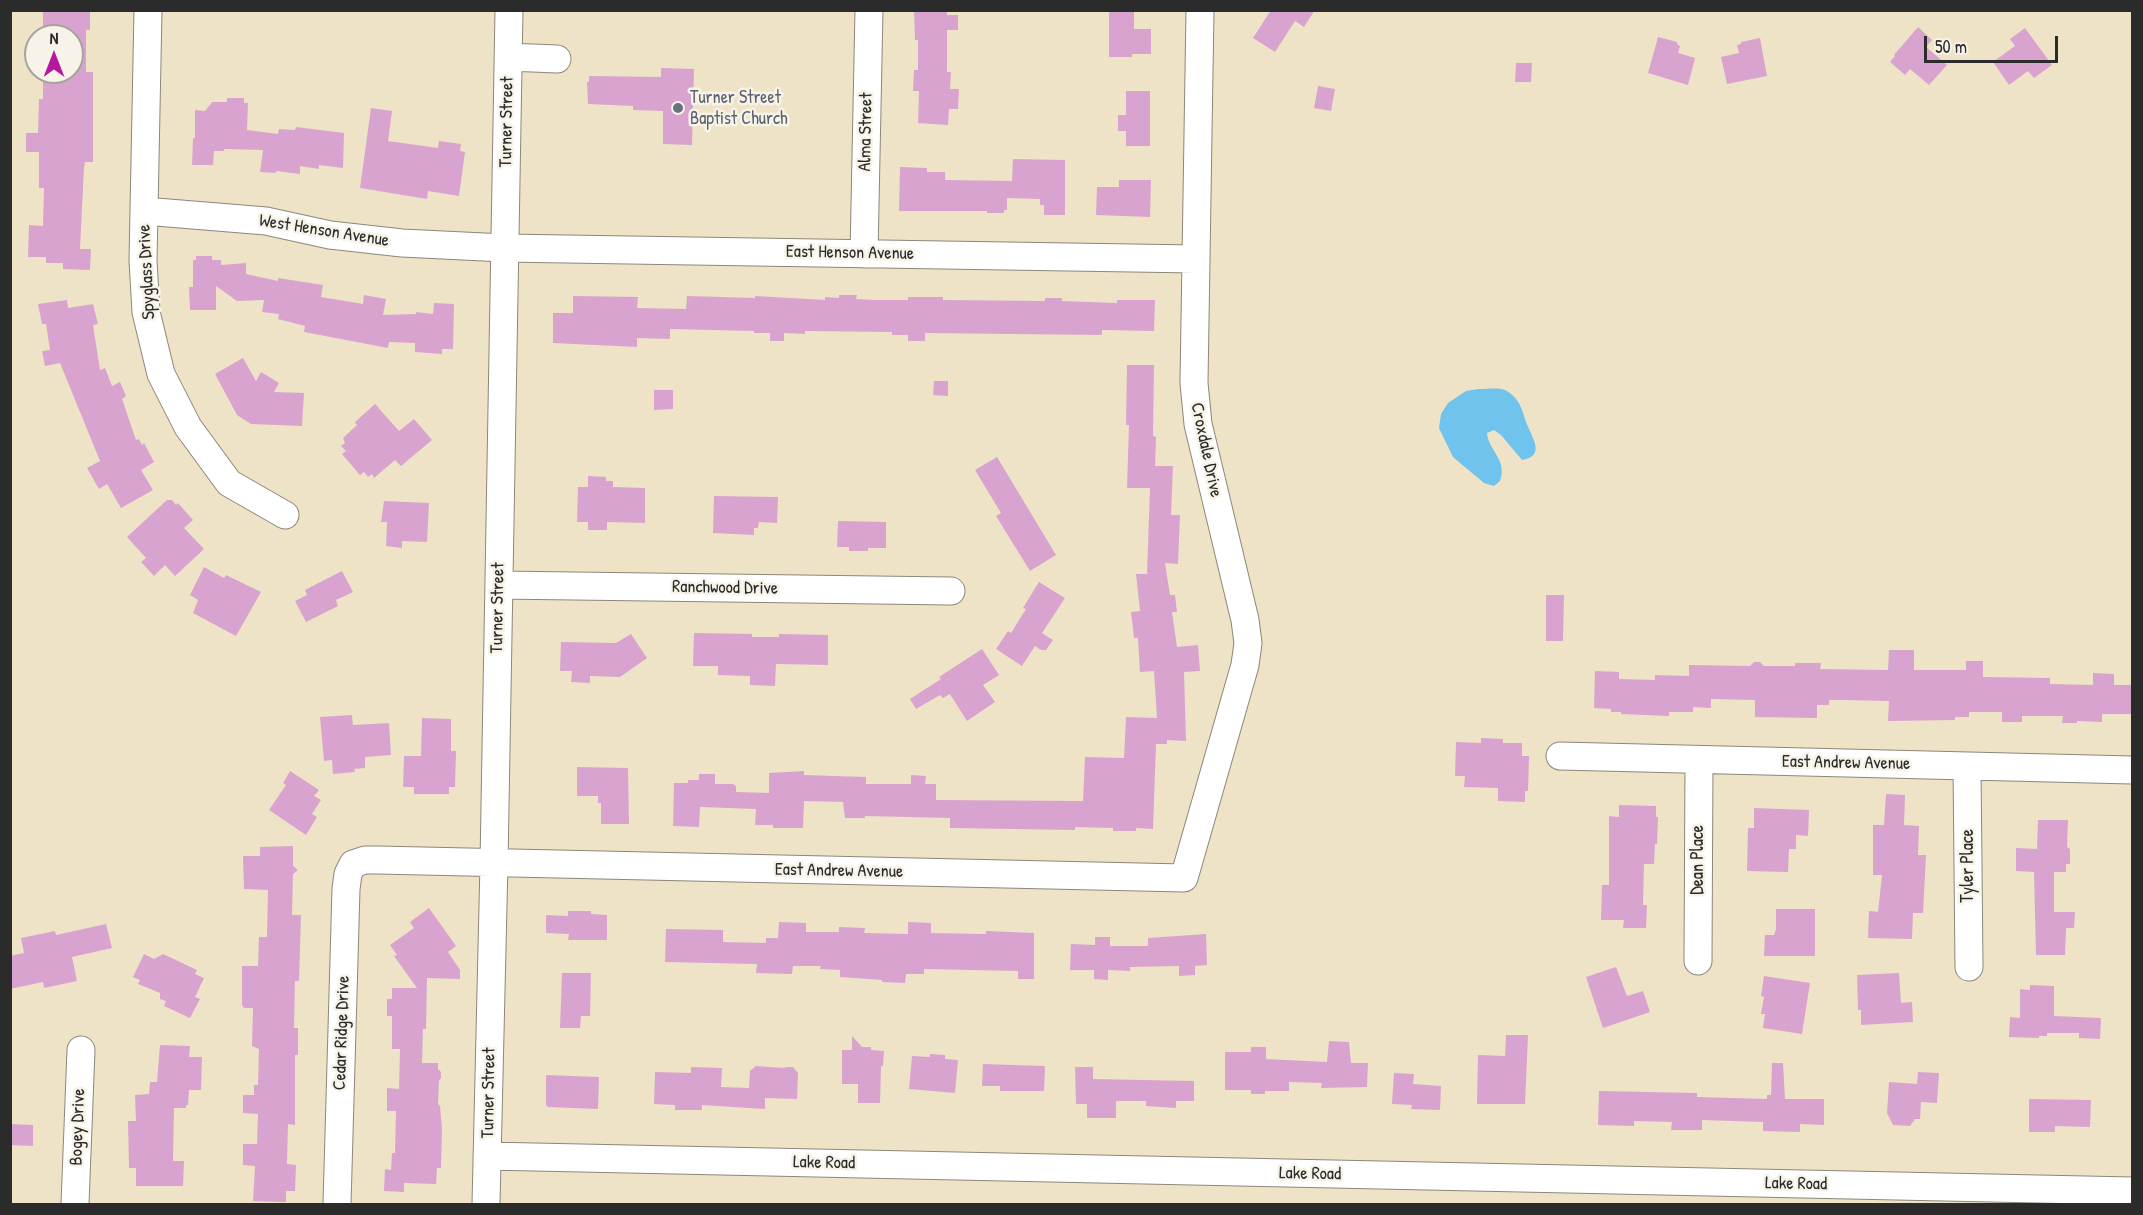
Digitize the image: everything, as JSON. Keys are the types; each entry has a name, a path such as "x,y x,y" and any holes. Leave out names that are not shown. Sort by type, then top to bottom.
{"street":[{"name":"Spyglass Drive","path":"148,10 143,261 146,312 161,374 188,427 229,483 285,515"},
{"name":"Turner Street","path":"486,1204 508,10"},
{"name":"Alma Street","path":"864,254 869,10"},
{"name":"Croxdale Drive","path":"1184,878 1245,665 1248,643 1245,620 1198,424 1194,383 1200,10"},
{"path":"508,57 557,59"},
{"name":"West Henson Avenue","path":"144,211 267,220 330,235 402,243 504,248"},
{"name":"East Henson Avenue","path":"504,248 1196,259"},
{"name":"Ranchwood Drive","path":"499,585 951,591"},
{"name":"East Andrew Avenue","path":"1560,756 2133,771"},
{"name":"Dean Place","path":"1698,961 1699,760"},
{"name":"Tyler Place","path":"1967,766 1969,967"},
{"name":"East Andrew Avenue","path":"354,864 365,860 378,860 1184,878"},
{"name":"Cedar Ridge Drive","path":"337,1204 346,889 348,874 354,864"},
{"name":"Bogey Drive","path":"75,1204 81,1050"},
{"name":"Lake Road","path":"488,1156 2133,1191"}],"water":[{"path":"1501,389 1507,391 1518,401 1534,439 1536,450 1530,458 1522,460 1501,435 1494,430 1487,433 1500,461 1502,474 1500,481 1494,486 1484,483 1453,457 1439,428 1441,414 1448,403 1466,391"}],"building":[{"path":"43,10 90,10 90,30 86,30 86,72 93,72 93,162 85,162 84,167 80,249 91,249 90,270 63,269 63,263 46,263 46,257 28,257 29,225 43,226 44,188 39,188 39,152 26,152 26,133 38,133 39,99 43,99 43,84 84,84 84,24 43,24"},
{"path":"914,10 947,10 947,15 958,15 958,30 947,30 947,72 951,72 950,89 959,89 958,109 949,109 948,125 918,123 919,91 913,91 914,70 918,70 918,40 915,40"},
{"path":"1109,10 1134,10 1134,29 1151,29 1151,54 1109,57"},
{"path":"1271,10 1315,10 1304,27 1295,21 1275,52 1253,38"},
{"path":"1918,27 1932,40 1926,47 1947,65 1929,85 1910,69 1905,75 1890,62"},
{"path":"2025,28 2052,65 2034,78 2028,71 2009,85 1993,62 2015,46 2010,39"},
{"path":"1658,37 1677,42 1680,46 1678,53 1695,58 1688,85 1648,73"},
{"path":"1760,38 1767,76 1727,84 1721,57 1739,53 1737,45 1741,42"},
{"path":"1516,63 1532,63 1531,82 1515,82"},
{"name":"Turner Street Baptist Church","path":"661,68 694,69 692,145 663,144 663,111 633,110 633,106 588,104 589,76 661,77"},
{"path":"1318,86 1335,89 1331,111 1314,108"},
{"path":"1126,91 1150,91 1150,146 1126,146 1126,131 1118,131 1118,115 1126,115"},
{"path":"227,98 244,98 244,103 248,103 247,130 278,134 279,129 295,130 296,127 344,133 343,168 319,165 319,169 300,166 300,174 260,172 263,150 224,149 224,151 214,151 213,165 192,165 195,110 205,111 212,102 227,102"},
{"path":"371,108 392,111 388,141 438,148 439,141 461,144 460,151 465,152 459,196 428,191 427,199 360,188"},
{"path":"1013,159 1065,160 1065,215 1044,215 1044,205 1040,205 1040,199 1007,198 1007,210 1004,210 1004,213 899,211 900,167 927,168 927,172 945,172 945,180 1012,181"},
{"path":"1119,180 1151,180 1150,217 1096,215 1097,187 1119,187"},
{"path":"196,256 212,256 212,260 221,260 221,265 246,263 246,274 278,281 278,278 323,285 321,297 363,304 364,295 386,299 383,315 416,314 416,312 433,314 434,303 454,304 453,349 442,349 442,354 415,352 415,343 389,342 388,348 304,332 305,326 278,319 279,314 262,312 264,300 237,301 216,286 216,310 190,310 189,287 193,287 193,260 196,260"},
{"path":"839,295 857,295 856,299 874,300 943,297 943,300 1045,301 1045,298 1062,298 1062,301 1117,303 1117,300 1155,300 1154,331 1102,330 1102,335 925,333 925,341 908,341 908,335 892,335 892,332 805,331 805,334 784,333 784,341 770,341 770,333 754,333 754,331 670,329 670,339 637,338 637,347 553,343 553,313 573,313 573,296 638,297 637,308 686,309 687,296 755,298 755,296 825,300 825,297 839,298"},
{"path":"67,300 68,308 93,304 98,324 93,325 100,370 105,368 112,386 120,382 126,396 122,399 136,440 139,439 142,445 144,443 154,462 141,470 153,490 121,508 107,484 99,489 87,468 100,461 60,363 45,366 42,351 50,350 46,324 42,324 38,304"},
{"path":"243,358 256,381 261,372 279,383 274,392 304,393 302,426 251,424 237,415 215,374"},
{"path":"1127,365 1154,365 1155,466 1173,466 1171,515 1180,515 1178,564 1165,563 1170,595 1175,595 1177,612 1172,612 1177,647 1198,645 1200,671 1184,672 1186,741 1167,740 1167,744 1156,744 1153,829 1136,828 1136,831 1113,831 1113,828 1075,827 1075,830 950,828 950,818 865,816 865,818 845,818 843,802 804,801 803,828 773,828 773,825 755,825 756,809 700,807 699,827 673,826 674,783 699,780 699,774 715,774 715,784 733,784 736,786 736,792 769,793 769,773 804,771 804,775 866,777 866,784 911,784 911,775 926,776 925,784 936,784 936,800 1083,801 1085,757 1124,758 1126,717 1157,718 1154,671 1140,672 1138,638 1134,638 1131,612 1140,611 1136,574 1147,574 1150,488 1127,488 1129,425 1126,425"},
{"path":"934,381 948,381 948,396 933,395"},
{"path":"654,390 673,390 673,409 654,410"},
{"path":"375,404 399,431 414,419 432,440 401,466 395,460 374,478 372,474 368,477 364,472 360,475 342,454 346,451 341,446 345,443 343,438 357,425 355,422"},
{"path":"997,457 1056,555 1030,571 996,516 1001,513 975,470"},
{"path":"588,476 606,477 606,481 613,481 613,487 645,488 645,523 607,522 607,530 588,530 588,522 577,522 578,487 588,487"},
{"path":"714,496 778,497 777,523 759,522 758,528 754,528 754,535 713,533"},
{"path":"167,500 172,500 176,505 178,503 193,520 184,528 204,549 175,576 165,565 154,576 141,562 146,558 127,537"},
{"path":"384,501 429,503 427,542 402,541 402,548 386,546 387,522 381,522"},
{"path":"838,521 886,522 886,548 849,551 849,547 837,547"},
{"path":"204,567 224,578 226,575 261,592 236,636 193,613 198,600 190,595"},
{"path":"342,571 353,592 336,600 338,606 306,622 295,601 307,595 305,590"},
{"path":"1039,582 1065,598 1042,633 1053,640 1046,650 1035,646 1022,666 996,649 1008,631 1011,633"},
{"path":"1546,595 1564,595 1563,641 1546,641"},
{"path":"694,633 752,634 752,637 779,637 779,634 828,635 828,665 776,664 775,686 750,685 750,676 718,675 718,666 693,666"},
{"path":"631,634 647,658 620,677 590,676 590,683 571,682 572,671 560,671 561,642 616,643"},
{"path":"982,649 999,675 983,685 995,702 967,721 950,694 943,698 940,695 916,709 910,699"},
{"path":"1889,650 1914,650 1914,670 1966,670 1966,661 1983,661 1983,677 2050,678 2050,684 2093,685 2093,673 2114,674 2114,685 2133,685 2133,714 2102,714 2102,722 2077,721 2077,723 2062,723 2063,716 2022,716 2022,722 2002,722 2002,712 1969,712 1969,717 1955,717 1955,720 1888,721 1889,701 1842,700 1829,700 1829,705 1817,705 1817,718 1755,717 1755,700 1711,699 1711,708 1693,707 1693,712 1669,712 1669,716 1621,714 1621,712 1611,712 1611,709 1594,708 1595,671 1619,672 1619,679 1655,680 1655,675 1689,676 1689,665 1750,666 1754,662 1760,662 1764,666 1821,663 1820,669 1888,670"},
{"path":"352,715 353,725 389,723 391,755 365,757 365,768 354,769 355,772 333,774 332,760 324,761 320,717"},
{"path":"422,718 451,719 451,751 456,751 455,787 449,787 449,794 414,794 414,787 403,787 404,756 421,756"},
{"path":"1481,738 1503,739 1503,743 1522,743 1522,756 1529,756 1528,791 1525,791 1525,802 1498,801 1498,788 1464,787 1465,776 1455,776 1456,742 1481,743"},
{"path":"577,767 628,768 629,824 601,824 601,803 598,803 598,796 577,796"},
{"path":"290,771 319,790 314,796 321,800 312,814 317,817 306,835 269,810 286,785 283,783"},
{"path":"1886,794 1905,795 1904,825 1919,826 1918,855 1926,855 1923,913 1913,913 1912,939 1868,938 1869,911 1878,912 1882,875 1873,875 1873,825 1884,825"},
{"path":"1619,805 1656,806 1656,817 1658,817 1654,864 1644,864 1643,905 1647,905 1646,928 1623,928 1624,920 1601,920 1602,885 1609,885 1609,816 1619,817"},
{"path":"1754,808 1809,810 1808,836 1796,835 1796,849 1789,849 1788,872 1747,871 1748,828 1754,828"},
{"path":"2038,820 2068,820 2067,847 2070,849 2070,864 2066,864 2066,872 2054,872 2054,912 2075,912 2074,928 2066,928 2065,955 2036,955 2034,872 2016,871 2016,848 2037,849"},
{"path":"293,846 293,866 298,870 293,874 292,915 301,915 299,981 295,981 294,1028 298,1028 298,1055 295,1055 295,1125 288,1124 287,1164 296,1165 295,1191 286,1191 286,1202 253,1201 255,1166 243,1165 243,1144 257,1144 258,1114 243,1113 243,1095 254,1095 254,1085 258,1085 259,1049 252,1046 253,1008 244,1008 242,1005 242,966 258,966 259,937 267,937 268,890 244,889 243,856 260,856 260,847"},
{"path":"429,908 456,946 448,952 460,970 460,979 427,978 426,1029 423,1029 422,1063 438,1063 438,1069 441,1072 438,1104 442,1129 441,1168 437,1168 436,1184 404,1183 404,1192 384,1191 385,1169 391,1170 392,1153 395,1153 396,1111 387,1111 387,1088 399,1089 400,1049 392,1049 392,1016 387,1016 387,999 392,999 392,988 417,988 394,956 397,955 390,945 414,928 410,922"},
{"path":"1776,909 1815,909 1815,956 1764,956 1765,935 1774,935 1776,929"},
{"path":"568,911 591,911 591,914 607,915 607,940 568,940 569,934 546,933 546,915 568,916"},
{"path":"779,922 806,923 806,932 839,932 839,927 865,928 864,933 908,934 908,922 931,923 931,933 986,934 986,931 1034,933 1034,979 1018,979 1018,971 924,969 924,974 906,974 905,983 882,982 882,980 840,977 840,970 820,969 821,966 793,966 792,974 756,973 757,964 665,962 666,929 723,930 723,942 766,943 766,938 778,938"},
{"path":"106,924 112,948 72,957 77,981 44,988 43,982 10,989 10,956 24,953 21,938 55,931 56,935"},
{"path":"1206,934 1207,965 1195,966 1195,975 1179,976 1179,966 1130,967 1130,971 1108,970 1108,980 1094,979 1094,970 1070,970 1071,944 1095,945 1095,937 1110,937 1110,946 1148,946 1148,938"},
{"path":"144,954 154,959 163,954 197,970 195,974 204,978 195,997 200,999 190,1018 164,1006 166,1001 160,999 160,993 138,984 140,980 133,977"},
{"path":"1616,967 1627,996 1643,991 1650,1012 1603,1028 1586,977"},
{"path":"562,973 591,973 590,1016 581,1016 580,1028 560,1028"},
{"path":"1899,973 1901,1003 1912,1002 1913,1022 1861,1025 1857,975"},
{"path":"1764,976 1810,983 1802,1034 1763,1028 1765,1014 1761,1014 1764,997 1761,996"},
{"path":"2030,985 2054,986 2054,1016 2101,1018 2100,1039 2079,1038 2079,1033 2047,1033 2047,1036 2039,1036 2039,1038 2009,1037 2010,1017 2020,1018 2020,989 2030,990"},
{"path":"1506,1035 1528,1035 1525,1104 1477,1104 1478,1055 1505,1056"},
{"path":"852,1036 862,1047 884,1051 883,1066 881,1066 880,1103 858,1103 858,1084 842,1084 842,1050 852,1050"},
{"path":"1329,1041 1349,1042 1351,1063 1368,1063 1367,1087 1321,1088 1322,1083 1289,1082 1289,1091 1265,1091 1265,1094 1251,1094 1251,1090 1225,1090 1225,1052 1251,1052 1251,1047 1266,1047 1266,1059 1327,1062"},
{"path":"160,1045 190,1046 189,1057 202,1057 201,1090 189,1090 186,1108 174,1108 173,1161 184,1161 183,1186 136,1186 136,1168 129,1168 128,1121 136,1121 135,1095 149,1094 150,1082 157,1082"},
{"path":"930,1054 945,1055 945,1059 958,1060 955,1093 909,1089 912,1056 930,1057"},
{"path":"1772,1063 1783,1063 1785,1099 1824,1099 1824,1125 1800,1124 1800,1132 1763,1131 1763,1122 1702,1120 1702,1130 1671,1130 1672,1122 1634,1121 1634,1126 1598,1125 1599,1091 1697,1093 1697,1097 1767,1099 1767,1095 1771,1095"},
{"path":"983,1064 1045,1066 1044,1091 1000,1091 1000,1086 982,1086"},
{"path":"756,1066 793,1067 798,1073 797,1099 765,1098 765,1109 702,1105 702,1110 675,1110 675,1105 654,1104 655,1072 691,1073 691,1067 722,1068 721,1087 749,1088 750,1071"},
{"path":"1075,1067 1093,1067 1093,1079 1194,1081 1194,1101 1176,1101 1176,1108 1146,1106 1146,1101 1116,1101 1116,1118 1087,1118 1087,1104 1076,1104"},
{"path":"1918,1072 1939,1073 1937,1103 1921,1102 1920,1119 1915,1119 1910,1126 1893,1125 1887,1113 1889,1082 1917,1084"},
{"path":"1394,1073 1414,1074 1413,1084 1441,1086 1440,1110 1411,1109 1412,1105 1392,1104"},
{"path":"546,1075 599,1077 598,1109 548,1107 546,1105"},
{"path":"2029,1099 2091,1100 2090,1127 2055,1126 2055,1132 2029,1132"},
{"path":"10,1124 33,1125 33,1146 10,1145"}],"place":[{"name":"Turner Street Baptist Church","path":"678,108"}]}
